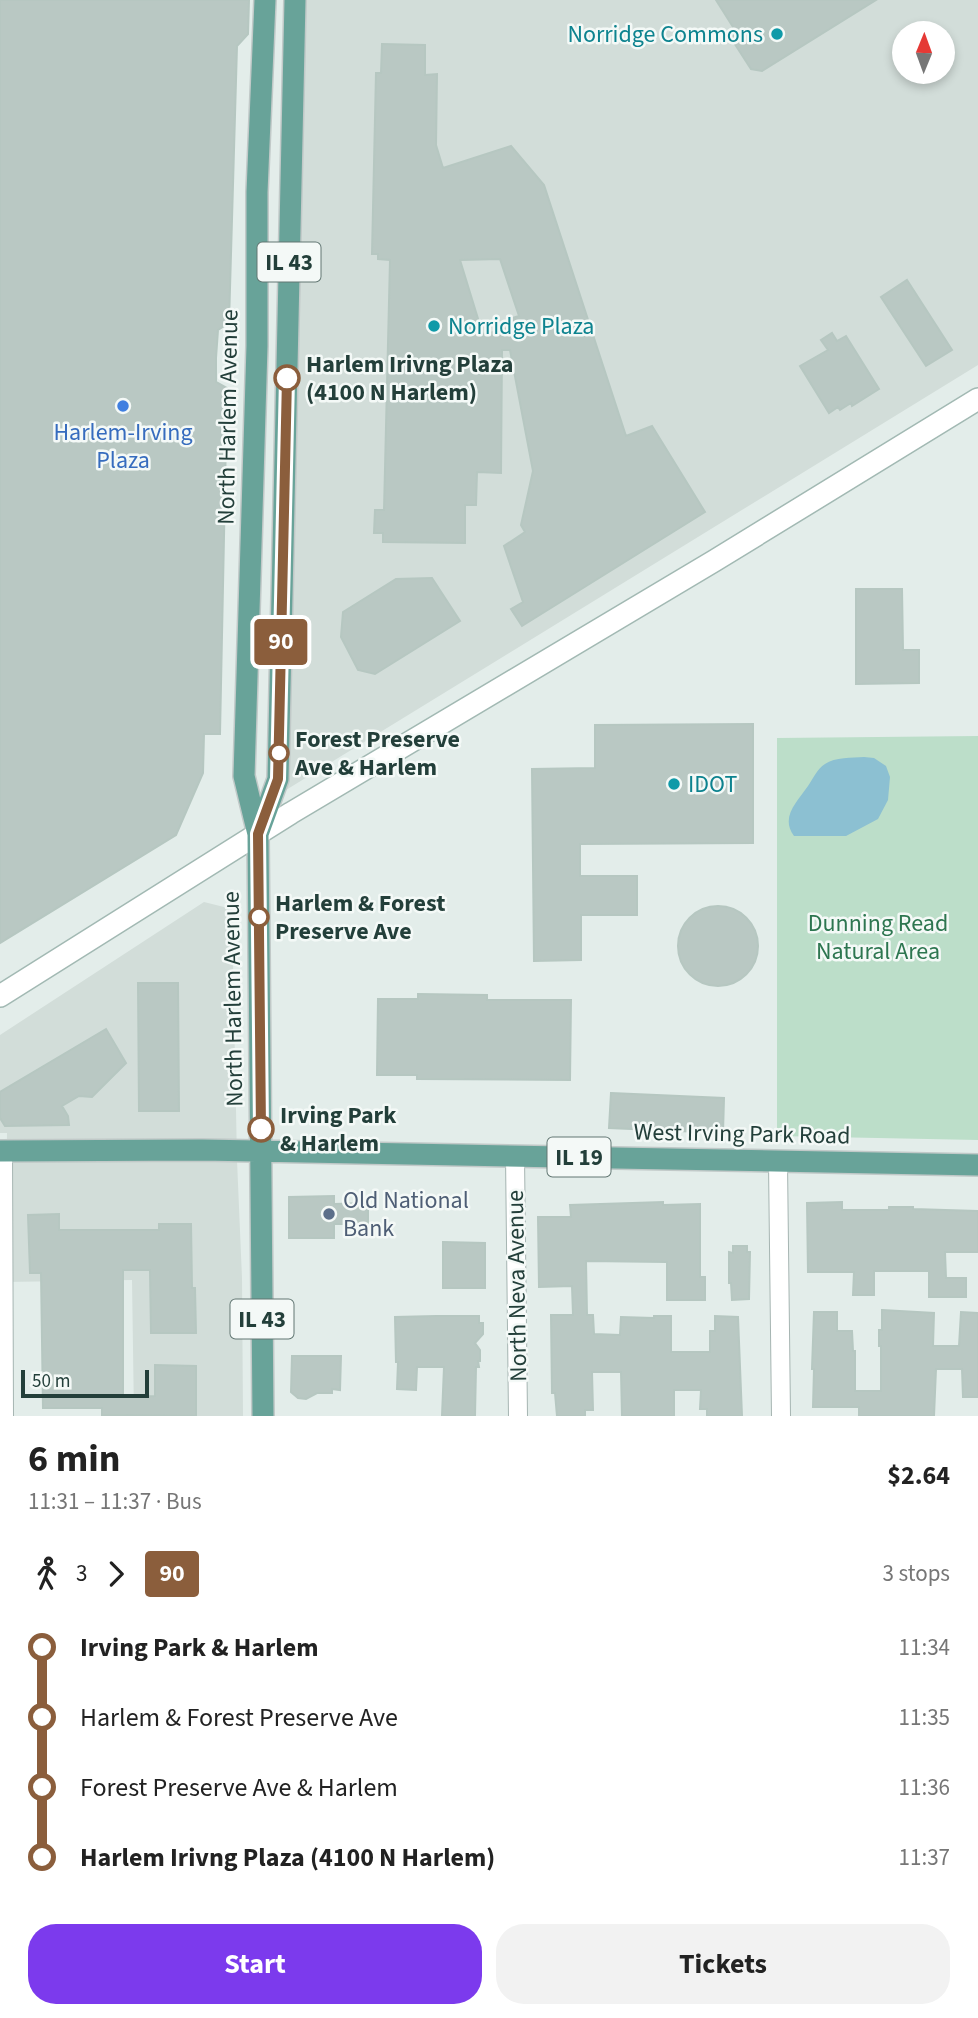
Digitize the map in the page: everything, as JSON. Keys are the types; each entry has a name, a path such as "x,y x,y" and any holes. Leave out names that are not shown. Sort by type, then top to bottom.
{"main road":[{"name":"North Harlem Avenue","path":"263,1416 258,834 244,776 257,346 257,192 265,0"},
{"name":"North Harlem Avenue","path":"258,834 278,779 295,0"},
{"path":"263,50 295,50"},
{"path":"0,996 258,834 978,399"},
{"name":"West Irving Park Road","path":"1,1151 261,1151 978,1165"}],"street":[{"path":"1,1151 4,1416"},
{"name":"North Neva Avenue","path":"516,1156 518,1416"},
{"path":"778,1162 781,1416"}],"shaded area":[{"name":"Norridge Commons","path":"303,0 978,0 978,365 286,790"},
{"path":"204,902 232,909 243,1416 134,1416 132,1280 5,1282 7,1133 0,1133 0,1035"}],"green space":[{"name":"Dunning Read Natural Area","path":"978,736 978,1140 777,1136 777,738"}],"water":[{"path":"874,758 886,766 890,777 888,800 878,819 846,836 794,836 790,829 789,816 820,769 834,760"}],"building":[{"name":"Harlem-Irving Plaza","path":"0,0 249,0 248,34 237,46 229,323 218,330 216,358 216,382 227,388 220,734 204,734 203,773 176,835 0,943"},
{"name":"Norridge Commons","path":"716,0 876,0 762,71 751,69 731,38 733,27"},
{"path":"382,44 425,45 425,75 437,74 436,145 443,168 511,146 544,185 626,436 652,426 705,512 522,626 511,609 523,602 504,546 525,532 521,525 533,471 510,350 502,350 501,473 477,472 476,505 465,505 465,543 383,542 383,533 374,533 375,510 384,510 390,260 378,259 378,254 372,254 376,73 381,73","holes":["500,259 519,316 509,319 511,327 483,335 460,260"]},
{"path":"907,280 952,350 926,366 881,297"},
{"path":"832,333 837,341 846,336 879,389 852,406 851,403 829,413 800,366 828,350 821,340"},
{"path":"432,578 460,621 375,674 358,670 341,637 343,612 396,579"},
{"path":"856,589 902,589 903,650 919,650 919,683 856,684"},
{"name":"IDOT","path":"753,724 753,843 580,844 580,876 637,876 637,915 581,915 581,960 534,961 532,769 595,768 595,725"},
{"path":"718,906 733,909 746,918 755,931 758,946 755,961 746,974 733,983 718,986 703,983 690,974 681,961 678,946 681,931 690,918 703,909"},
{"path":"138,983 178,983 179,1111 139,1111"},
{"path":"418,994 487,995 487,1000 571,1000 570,1080 417,1079 417,1075 377,1075 378,999 418,999"},
{"path":"106,1029 126,1063 92,1097 79,1096 62,1106 68,1116 69,1125 5,1126 0,1118 0,1092"},
{"path":"611,1093 724,1098 723,1133 609,1128"},
{"name":"Old National Bank","path":"334,1196 334,1204 368,1203 368,1224 334,1224 334,1238 289,1238 289,1197"},
{"path":"663,1202 663,1205 700,1204 700,1277 705,1277 705,1300 667,1300 667,1262 586,1261 587,1315 593,1315 594,1334 620,1335 621,1317 671,1316 671,1352 710,1352 710,1331 715,1331 715,1316 738,1317 742,1416 707,1416 707,1409 700,1409 701,1390 674,1390 674,1416 622,1416 621,1372 592,1372 593,1410 585,1410 585,1416 557,1416 555,1393 552,1393 551,1315 573,1315 572,1286 539,1287 538,1217 571,1217 570,1205"},
{"path":"842,1202 842,1210 913,1207 978,1211 978,1252 945,1252 946,1278 966,1278 966,1297 929,1297 929,1271 874,1271 874,1295 853,1295 854,1272 808,1272 807,1203"},
{"path":"59,1214 59,1230 159,1230 159,1224 191,1224 196,1333 151,1333 150,1270 123,1270 123,1397 155,1396 155,1365 196,1366 196,1416 102,1415 102,1408 43,1408 41,1273 30,1273 28,1215"},
{"path":"443,1242 485,1243 485,1288 443,1288"},
{"path":"733,1246 747,1246 747,1252 750,1252 749,1299 732,1300 729,1252 733,1253"},
{"path":"882,1310 934,1313 933,1346 959,1346 961,1312 978,1313 978,1397 963,1397 962,1369 936,1369 934,1416 859,1416 859,1407 813,1407 814,1312 837,1312 837,1331 852,1331 855,1391 881,1391 879,1330 882,1330"},
{"path":"479,1316 479,1323 483,1323 483,1334 475,1343 480,1350 480,1361 479,1367 476,1367 475,1416 442,1416 444,1367 417,1367 416,1390 397,1389 395,1317"},
{"path":"292,1356 341,1356 340,1390 332,1389 332,1393 317,1393 306,1399 298,1398 291,1392"}],"bus line":[{"name":"90","path":"261,1129 258,834 278,779 287,378"}],"place":[{"name":"Norridge Commons","path":"777,34"},
{"name":"Norridge Plaza","path":"434,326"},
{"name":"Harlem Irivng Plaza (4100 N Harlem)","path":"287,378"},
{"name":"Harlem-Irving Plaza","path":"123,406"},
{"name":"Forest Preserve Ave & Harlem","path":"279,753"},
{"name":"IDOT","path":"674,784"},
{"name":"Harlem & Forest Preserve Ave","path":"259,917"},
{"name":"Irving Park & Harlem","path":"261,1129"},
{"name":"Old National Bank","path":"329,1214"}]}
